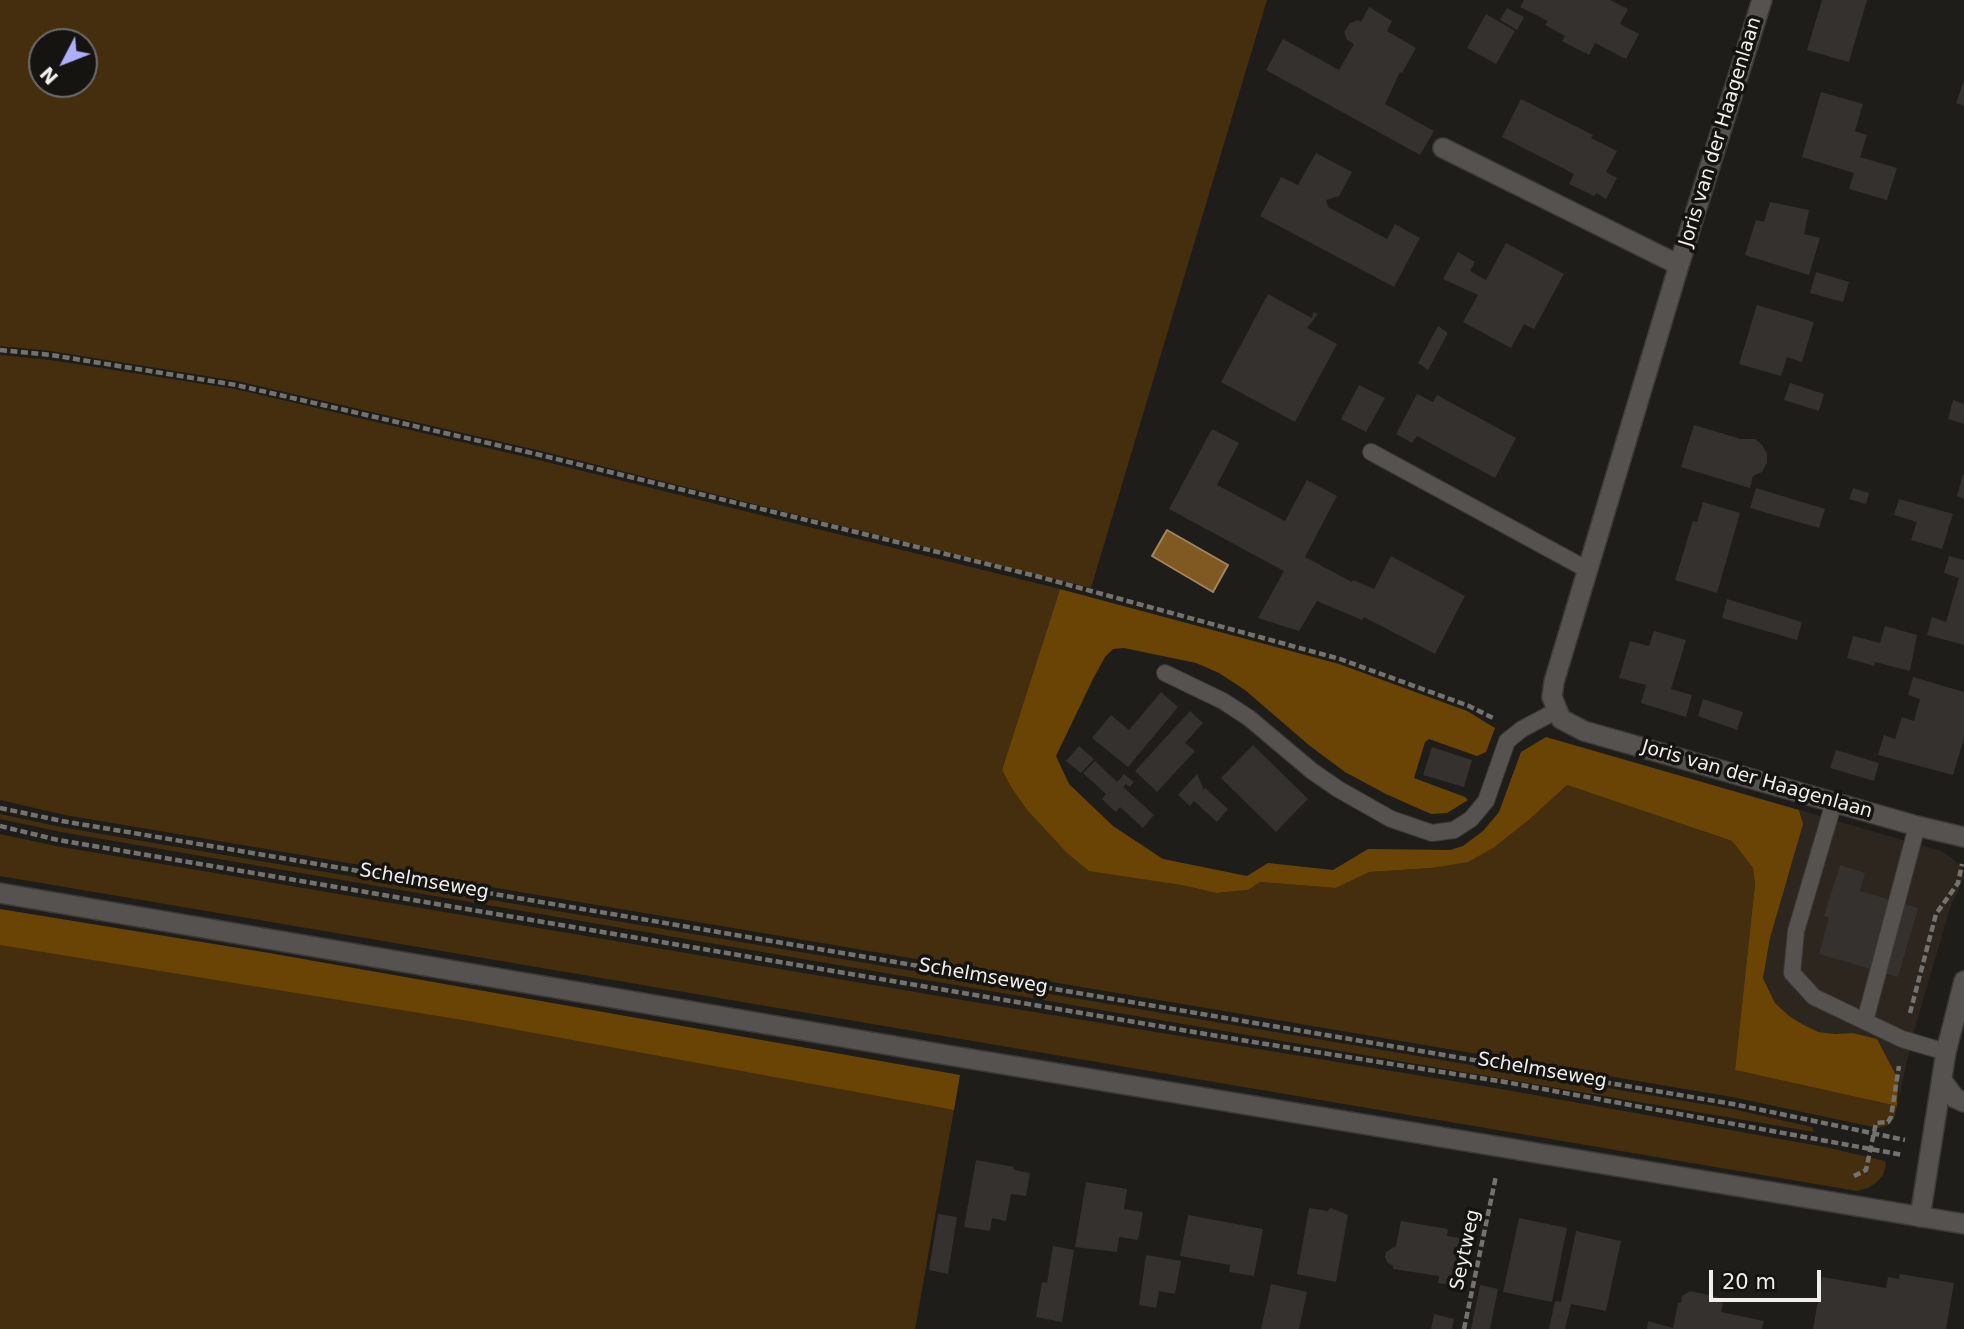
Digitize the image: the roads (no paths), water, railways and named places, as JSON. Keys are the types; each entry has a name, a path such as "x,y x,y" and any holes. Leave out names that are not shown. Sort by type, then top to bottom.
{"main road":[{"name":"Joris van der Haagenlaan","path":"1762,0 1553,682 1552,697 1556,711 1567,724 1584,731 1917,827 1964,837"},
{"name":"Joris van der Haagenlaan","path":"1443,148 1679,265"},
{"path":"0,893 1964,1224"},
{"path":"1920,1217 1946,1052 1964,981"},
{"path":"1943,1082 1955,1098 1964,1101"}],"lane":[{"path":"1371,452 1588,570"},
{"path":"1164,673 1223,701 1249,718 1338,789 1391,820 1432,833 1454,831 1471,819 1486,801 1507,741 1522,729 1556,711"},
{"path":"1834,802 1796,931 1792,973 1814,997 1902,1040 1946,1052"},
{"path":"1865,1021 1917,827"}]}
